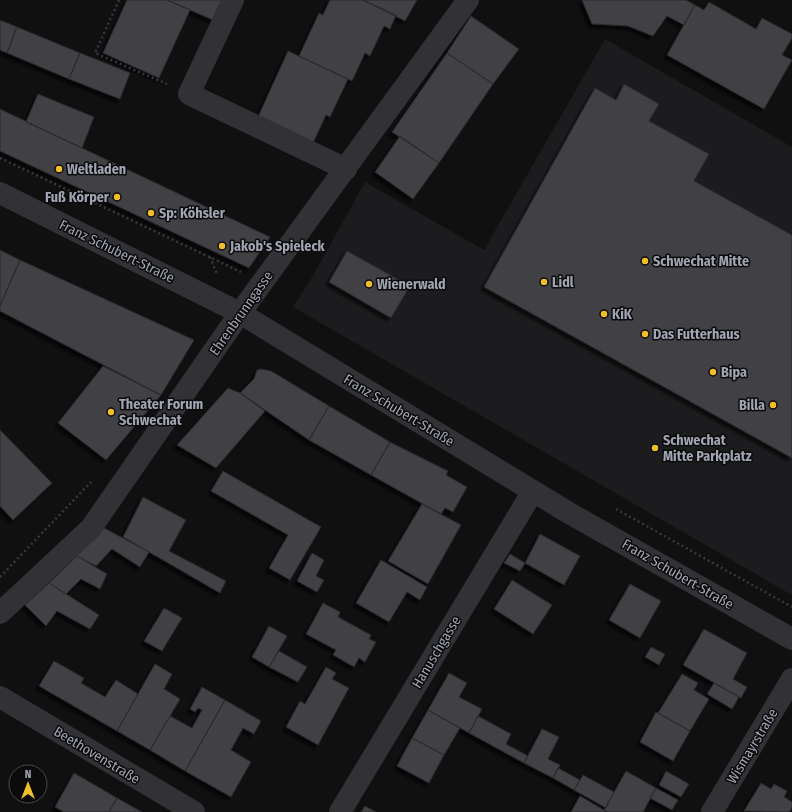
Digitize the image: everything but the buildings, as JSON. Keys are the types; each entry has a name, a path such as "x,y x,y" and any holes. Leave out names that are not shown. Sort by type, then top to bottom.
{"street":[{"path":"233,0 189,94 346,169"},
{"name":"Ehrenbrunngasse","path":"0,612 91,528 240,313 468,0"},
{"name":"Franz Schubert-Straße","path":"0,193 240,313 533,491 792,639"},
{"name":"Hanuschgasse","path":"340,812 533,491"},
{"name":"Wismayrstraße","path":"712,812 792,679"},
{"name":"Beethovenstraße","path":"0,697 194,812"}],"path":[{"path":"119,0 95,52 189,94"},
{"path":"0,158 243,273"}],"shaded area":[{"path":"605,39 792,147 792,595 293,307 314,274 365,182 484,250"}],"place":[{"name":"Weltladen","path":"59,169"},
{"name":"Fuß Körper","path":"117,197"},
{"name":"Sp: Köhsler","path":"151,213"},
{"name":"Jakob's Spieleck","path":"222,246"},
{"name":"Schwechat Mitte","path":"645,261"},
{"name":"Lidl","path":"544,282"},
{"name":"Wienerwald","path":"369,284"},
{"name":"KiK","path":"604,314"},
{"name":"Das Futterhaus","path":"645,334"},
{"name":"Bipa","path":"713,372"},
{"name":"Billa","path":"773,405"},
{"name":"Theater Forum Schwechat","path":"111,412"},
{"name":"Schwechat Mitte Parkplatz","path":"655,448"}]}
